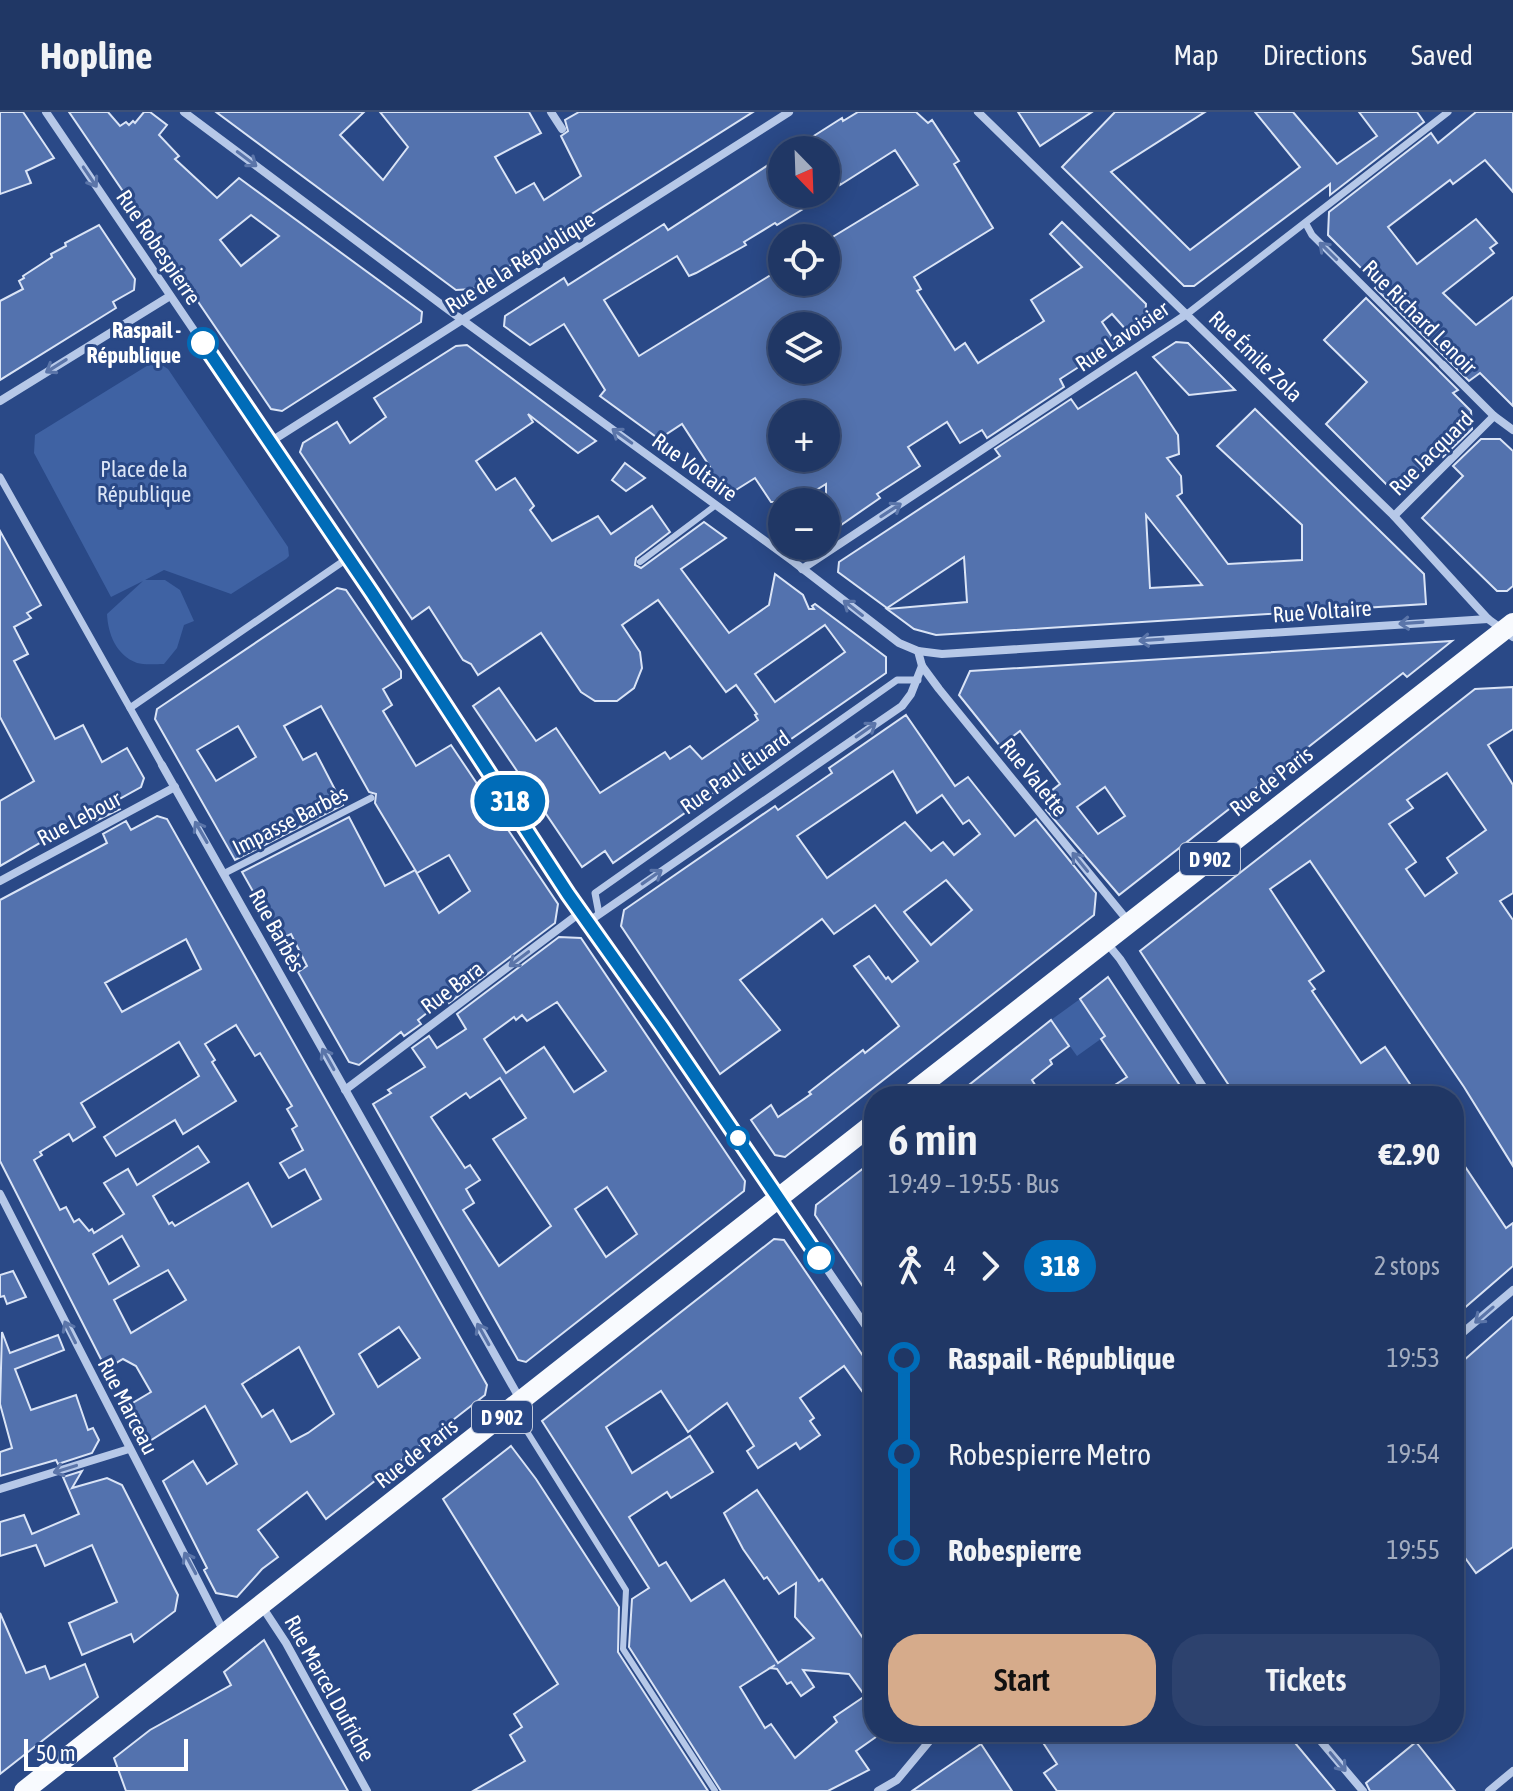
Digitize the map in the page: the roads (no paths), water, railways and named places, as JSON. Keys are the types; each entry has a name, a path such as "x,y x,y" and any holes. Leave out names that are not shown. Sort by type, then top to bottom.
{"main road":[{"name":"Rue de Paris","path":"921,1086 1505,627"},
{"name":"Rue de Paris","path":"24,1791 864,1131"}],"street":[{"name":"Rue Robespierre","path":"46,112 348,558 581,912 864,1323"},
{"name":"Rue Voltaire","path":"184,112 899,643 918,651 942,654 1505,627"},
{"path":"551,112 562,129"},
{"name":"Rue de la République","path":"270,442 789,112"},
{"name":"Rue Émile Zola","path":"978,112 1505,627"},
{"name":"Rue Lavoisier","path":"802,569 1187,314 1448,112"},
{"name":"Rue Richard Lenoir","path":"1306,224 1312,235 1494,416 1513,430"},
{"path":"0,401 170,296"},
{"name":"Rue Jacquard","path":"1394,516 1494,416"},
{"name":"Rue Barbès","path":"0,477 521,1402"},
{"path":"130,708 348,558"},
{"name":"Rue Valette","path":"918,651 922,666 1129,922"},
{"name":"Rue Paul Éluard","path":"588,922 902,706 918,680 922,666"},
{"name":"Rue Paul Éluard","path":"599,914 595,893 897,680 918,680"},
{"name":"Rue Lebour","path":"0,881 175,787"},
{"name":"Impasse Barbès","path":"225,873 371,798"},
{"name":"Rue Bara","path":"345,1090 581,912"},
{"path":"1105,941 1202,1086"},
{"name":"Rue Marceau","path":"0,1194 224,1633"},
{"path":"1464,1332 1513,1290"},
{"path":"0,1489 129,1449"},
{"name":"Rue Marcel Dufriche","path":"260,1604 286,1643 367,1791"},
{"path":"878,1791 897,1780 929,1742"},
{"path":"1321,1742 1363,1791"},
{"path":"1489,1791 1513,1771"},
{"path":"897,1780 902,1791"}],"lane":[{"path":"640,562 716,505"},
{"path":"521,1402 528,1433 626,1590 623,1649 715,1791"}],"place":[{"name":"Raspail - République","path":"203,343"}],"park label":[{"name":"Place de la République","path":"144,482"}]}
